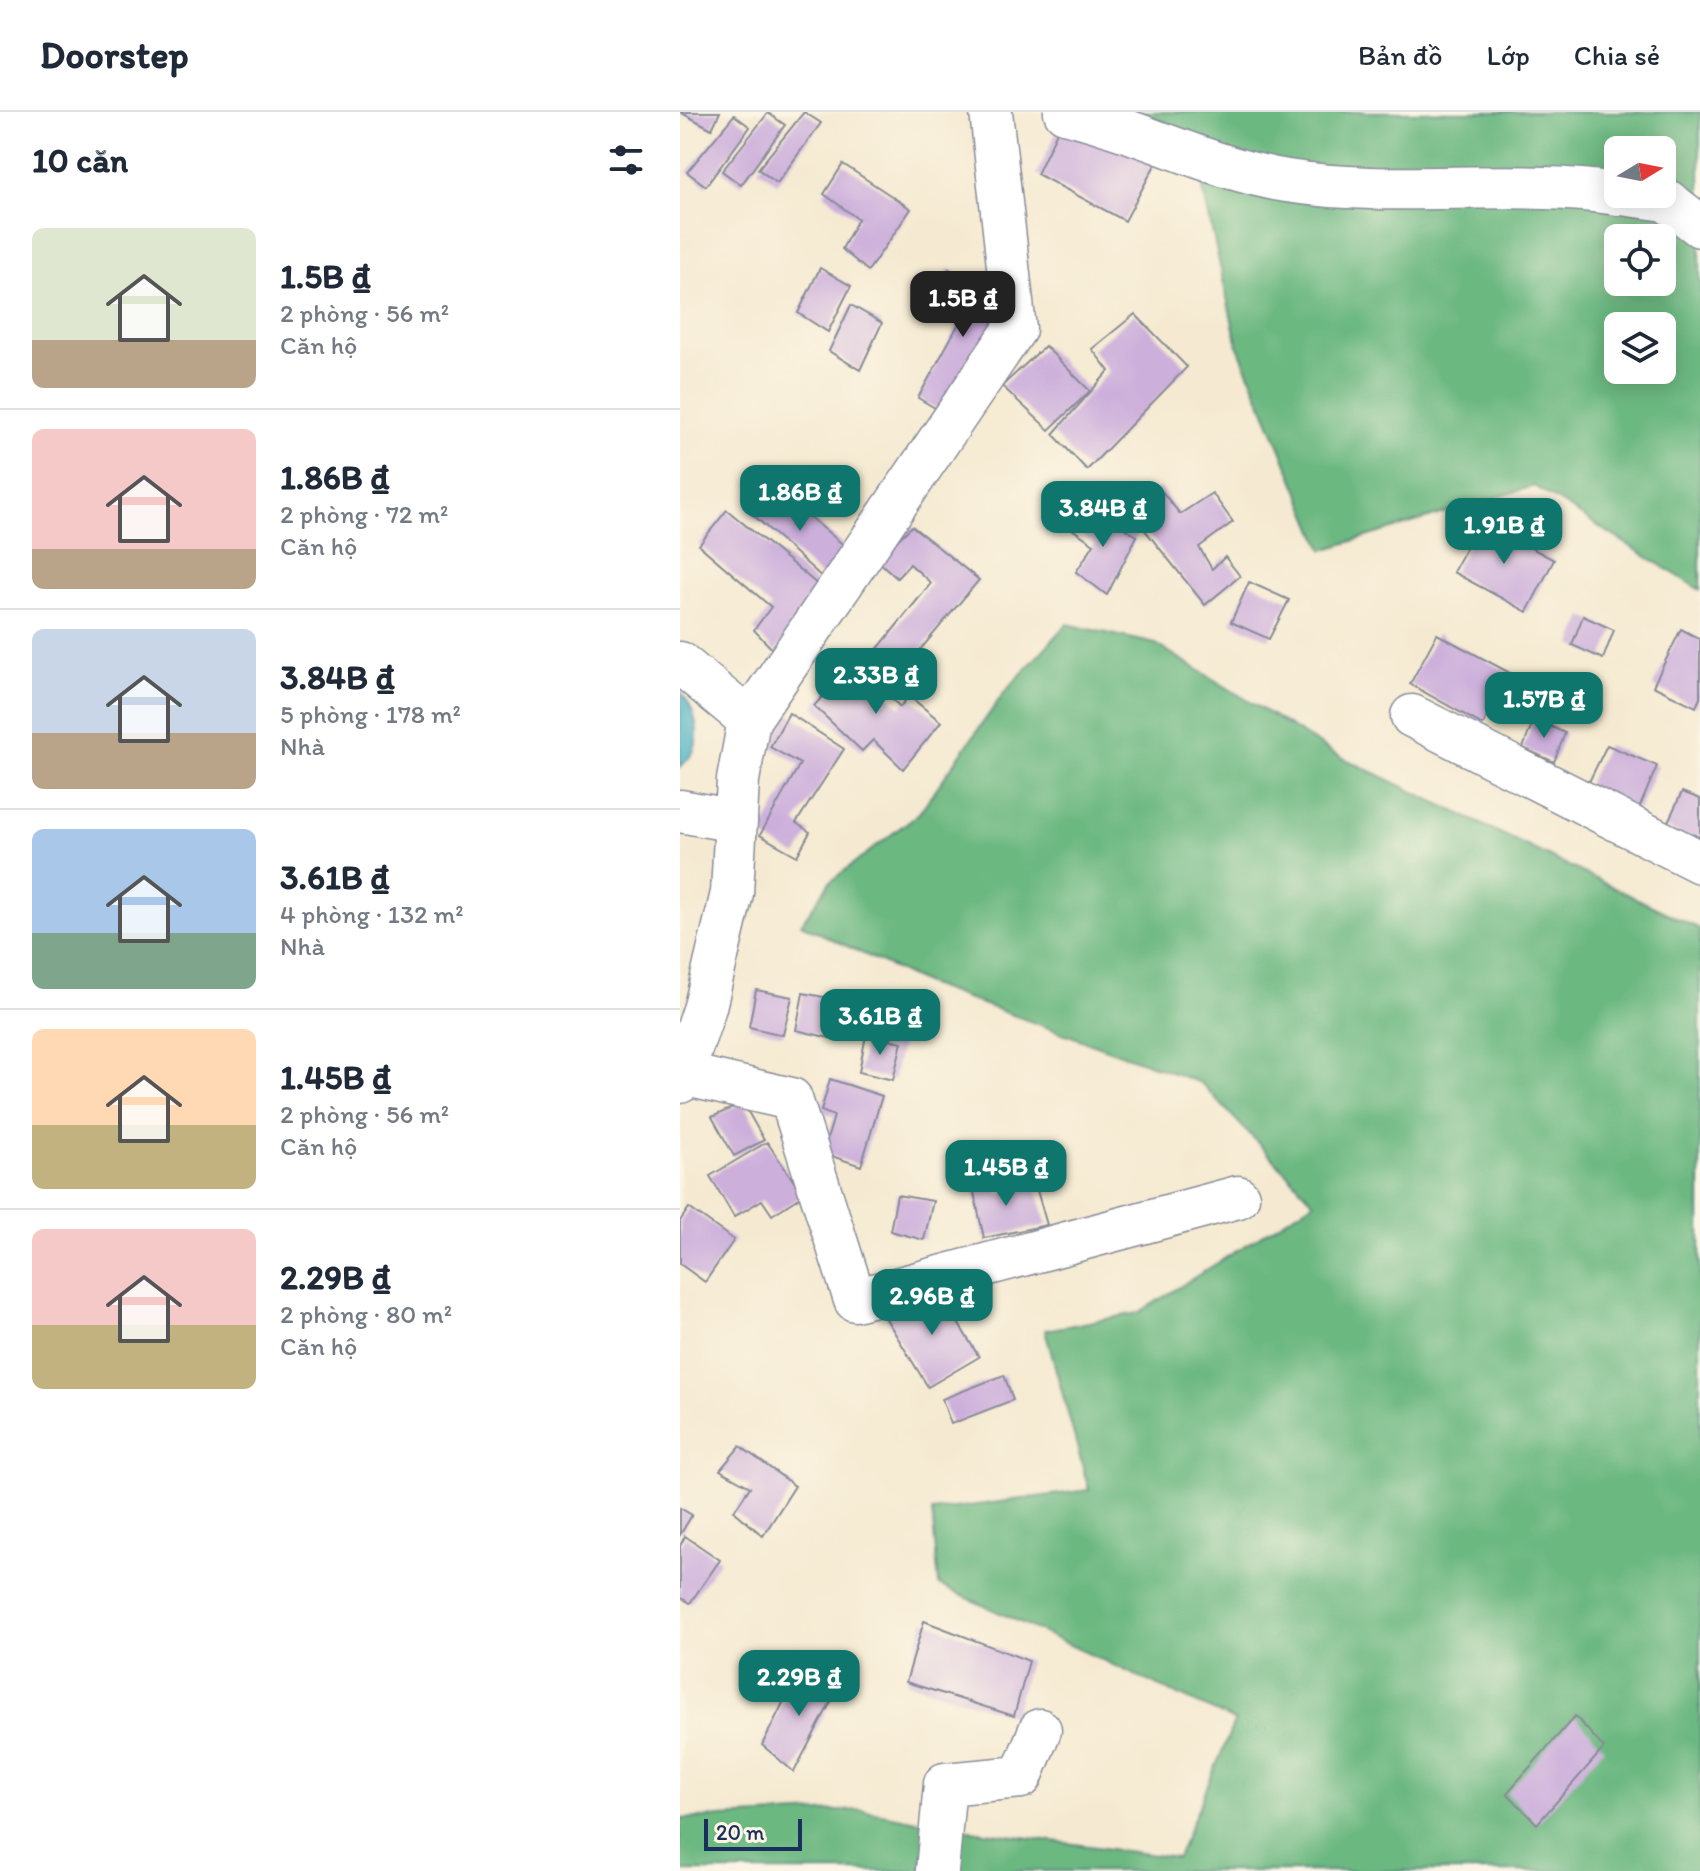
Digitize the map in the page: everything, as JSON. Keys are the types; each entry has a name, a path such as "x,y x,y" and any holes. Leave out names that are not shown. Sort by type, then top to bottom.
{"street":[{"path":"991,112 1015,329 749,720 738,780 732,893 705,1007 681,1078 791,1099 855,1300 1238,1197"},
{"path":"1065,112 1098,120 1249,173 1289,181 1377,187 1604,193"},
{"path":"1676,208 1700,226"},
{"path":"680,663 749,720"},
{"path":"1412,716 1700,862"},
{"path":"680,811 736,821"},
{"path":"937,1871 945,1784 1021,1777 1040,1730"}],"green space":[{"path":"1117,112 1700,112 1700,590 1534,486 1323,550 1238,347 1193,145"},
{"path":"1067,624 1156,644 1335,754 1700,929 1700,1871 680,1871 680,1819 861,1810 949,1827 1177,1858 1235,1721 939,1585 932,1511 1089,1490 1045,1330 1138,1313 1314,1202 1201,1083 924,983 801,924 830,882 919,813 1004,693"}],"water":[{"path":"680,691 689,704 697,736 692,754 680,767"}],"building":[{"path":"680,112 720,112 712,129"},
{"path":"804,112 821,123 777,183 758,169"},
{"path":"768,113 785,125 741,185 722,171"},
{"path":"734,115 750,127 706,186 687,172"},
{"path":"1064,117 1156,163 1125,221 1037,174"},
{"path":"843,164 911,209 868,271 842,249 858,219 824,194"},
{"path":"820,268 851,286 828,332 798,313"},
{"path":"949,269 1012,309 947,415 918,398 962,318 932,302"},
{"path":"851,305 882,323 860,370 829,351"},
{"path":"1135,314 1187,367 1087,470 1053,434 1109,371 1092,349"},
{"path":"1045,346 1090,391 1049,430 1002,386"},
{"path":"775,488 847,548 824,579 752,514"},
{"path":"1159,488 1180,514 1212,493 1233,522 1199,547 1212,569 1225,557 1240,576 1205,605 1128,509"},
{"path":"1090,506 1137,536 1107,595 1076,572 1094,544 1072,529"},
{"path":"727,510 823,589 775,652 754,630 771,607 699,545"},
{"path":"1481,521 1554,560 1527,612 1453,572"},
{"path":"912,526 979,580 899,675 876,651 931,583 910,564 897,578 877,560"},
{"path":"1249,582 1289,600 1269,639 1231,622"},
{"path":"1583,616 1614,630 1603,659 1572,645"},
{"path":"1681,629 1700,639 1700,698 1696,707 1653,686"},
{"path":"1437,634 1510,673 1483,725 1410,684"},
{"path":"854,661 900,707 909,696 941,722 903,769 873,740 862,751 814,706"},
{"path":"789,713 844,749 796,823 810,832 797,856 760,835 800,764 770,747"},
{"path":"1534,719 1565,733 1554,762 1523,748"},
{"path":"1607,745 1657,766 1639,809 1586,788"},
{"path":"1682,792 1700,799 1700,842 1665,828"},
{"path":"756,990 792,997 783,1035 749,1027"},
{"path":"803,993 839,1000 830,1038 796,1030"},
{"path":"866,1035 902,1042 893,1080 859,1072"},
{"path":"830,1079 882,1096 861,1166 823,1153 834,1116 821,1111"},
{"path":"743,1103 764,1140 734,1156 712,1117"},
{"path":"767,1142 803,1195 772,1215 762,1200 734,1217 710,1176"},
{"path":"996,1173 999,1194 1036,1187 1047,1225 984,1238 971,1179"},
{"path":"897,1195 933,1201 924,1240 890,1231"},
{"path":"689,1208 734,1240 705,1282 680,1264 680,1221"},
{"path":"936,1287 979,1357 928,1387 885,1317"},
{"path":"1004,1375 1013,1400 951,1424 942,1399"},
{"path":"740,1446 795,1486 763,1536 734,1511 750,1487 720,1470"},
{"path":"680,1508 692,1515 680,1535"},
{"path":"685,1536 720,1560 690,1603 680,1597 680,1546"},
{"path":"924,1621 1029,1661 1014,1716 906,1682"},
{"path":"802,1665 836,1692 794,1772 762,1745"},
{"path":"1575,1716 1604,1748 1537,1824 1507,1793"}]}
